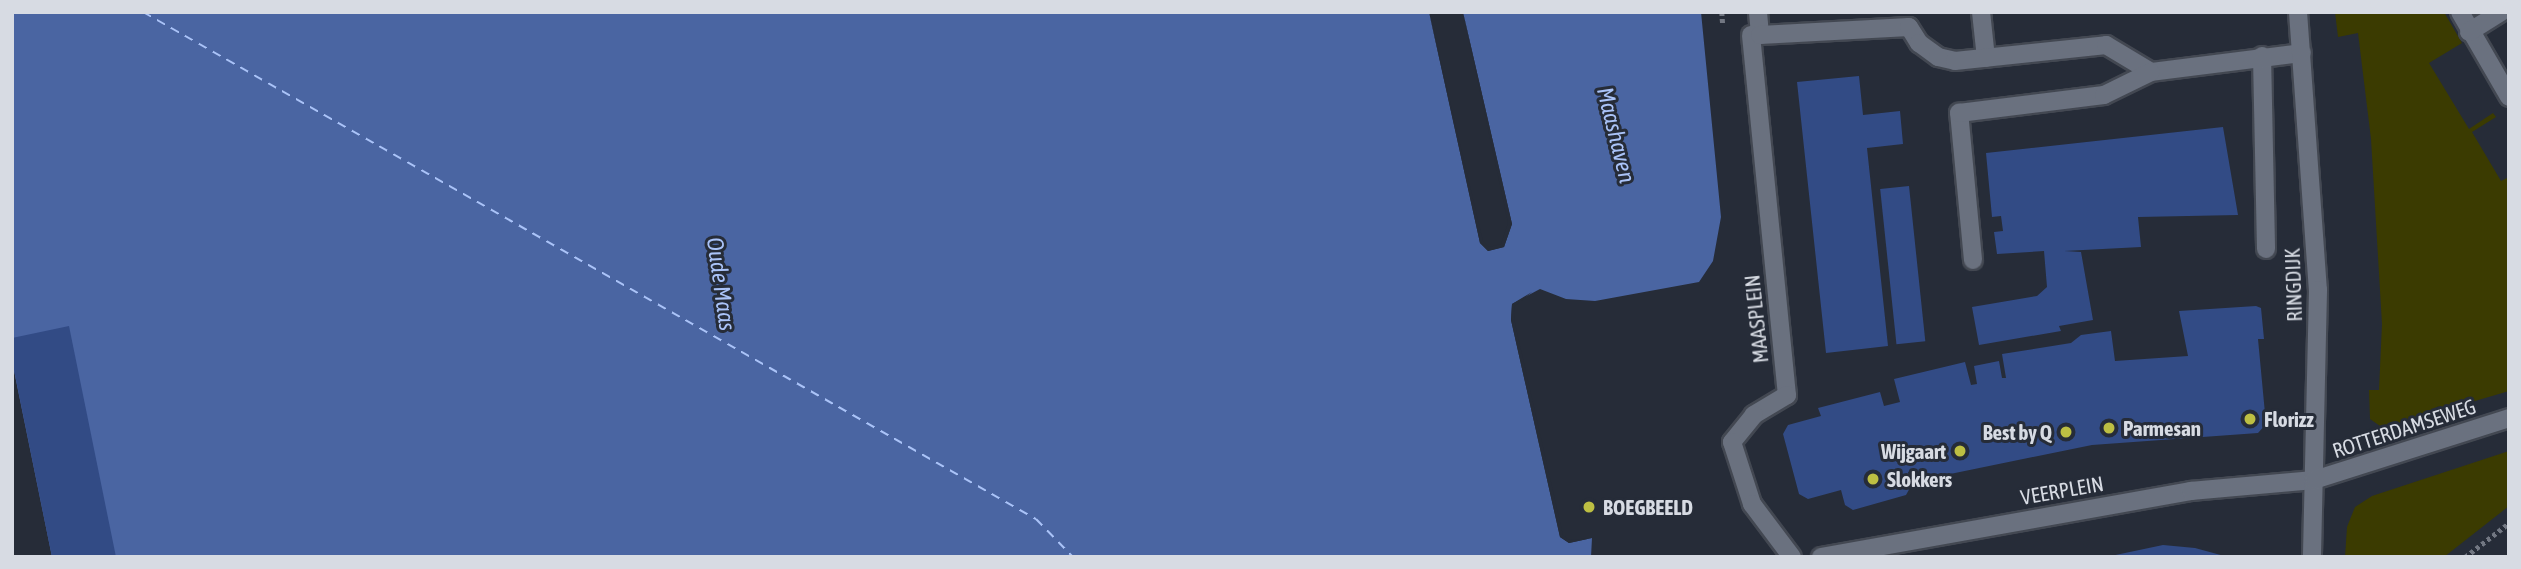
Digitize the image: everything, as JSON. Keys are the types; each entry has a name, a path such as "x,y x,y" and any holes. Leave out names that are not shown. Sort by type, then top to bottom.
{"street":[{"path":"1758,12 1755,35 1909,27 1919,43 1938,57 1955,61 2106,45 2151,72"},
{"path":"1981,12 1986,58"},
{"name":"RINGDIJK","path":"2298,12 2318,290 2312,557"},
{"path":"2460,12 2469,32 2509,96"},
{"path":"2469,32 2501,12"},
{"name":"MAASPLEIN","path":"1755,35 1787,395 1754,415 1732,442 1752,503 1792,557"},
{"path":"1973,260 1959,113 2104,95 2151,72 2302,53"},
{"name":"RINGDIJK","path":"2262,56 2266,249"},
{"name":"ROTTERDAMSEWEG","path":"2314,480 2509,418"},
{"name":"VEERPLEIN","path":"1821,557 2191,491 2314,480"}],"path":[{"path":"2465,557 2509,523"}],"shaded area":[{"path":"2335,12 2444,12 2462,43 2429,63 2469,129 2493,113 2496,117 2472,132 2501,181 2509,177 2509,391 2383,428 2370,419 2369,390 2379,390 2382,324 2371,139 2358,33 2338,37"},
{"path":"2509,451 2509,506 2444,557 2345,557 2347,527 2355,507 2372,496"}],"water":[{"path":"12,12 1429,12 1480,243 1488,251 1504,247 1512,224 1463,12 1701,12 1721,217 1713,261 1699,282 1595,301 1566,299 1540,289 1512,304 1511,320 1560,537 1569,543 1592,538 1591,557 52,557 12,361"}],"pier":[{"path":"1429,12 1483,241 1489,247 1501,244 1508,223 1463,12 1512,224 1504,247 1488,251 1480,243"},
{"path":"1532,292 1515,306 1514,319 1563,535 1569,540 1592,538 1569,543 1560,537 1511,320 1512,304"}],"building":[{"path":"1859,76 1863,115 1900,111 1903,144 1867,148 1888,346 1826,353 1797,82"},
{"path":"2223,127 2238,215 2138,217 2141,247 2064,251 2081,252 2093,320 2059,326 2061,331 1979,345 1972,307 2037,296 2047,287 2044,251 1997,254 1994,232 2003,231 2001,216 1992,217 1986,153"},
{"path":"1909,186 1925,341 1896,344 1880,189"},
{"path":"2256,306 2261,308 2264,339 2258,339 2266,424 2258,433 2092,445 1921,480 1917,469 1908,472 1911,486 1906,495 1853,510 1845,505 1841,490 1808,499 1799,494 1783,434 1788,425 1821,416 1818,408 1880,392 1884,406 1900,402 1894,379 1965,362 1971,385 1977,384 1974,366 1999,361 2002,378 2006,378 2002,354 2071,343 2081,335 2111,331 2115,361 2188,356 2179,311"},
{"path":"69,326 116,557 52,557 12,360 12,338"},
{"path":"2163,545 2195,548 2228,557 2106,557"}],"ferry route":[{"path":"143,12 1036,519 1073,557"}],"place":[{"name":"Florizz","path":"2250,419"},
{"name":"Parmesan","path":"2109,428"},
{"name":"Best by Q","path":"2066,432"},
{"name":"Wijgaart","path":"1960,451"},
{"name":"Slokkers","path":"1873,479"},
{"name":"BOEGBEELD","path":"1589,507"}],"water label":[{"name":"Maashaven","path":"1616,135"},
{"name":"Oude Maas","path":"721,284"}]}
